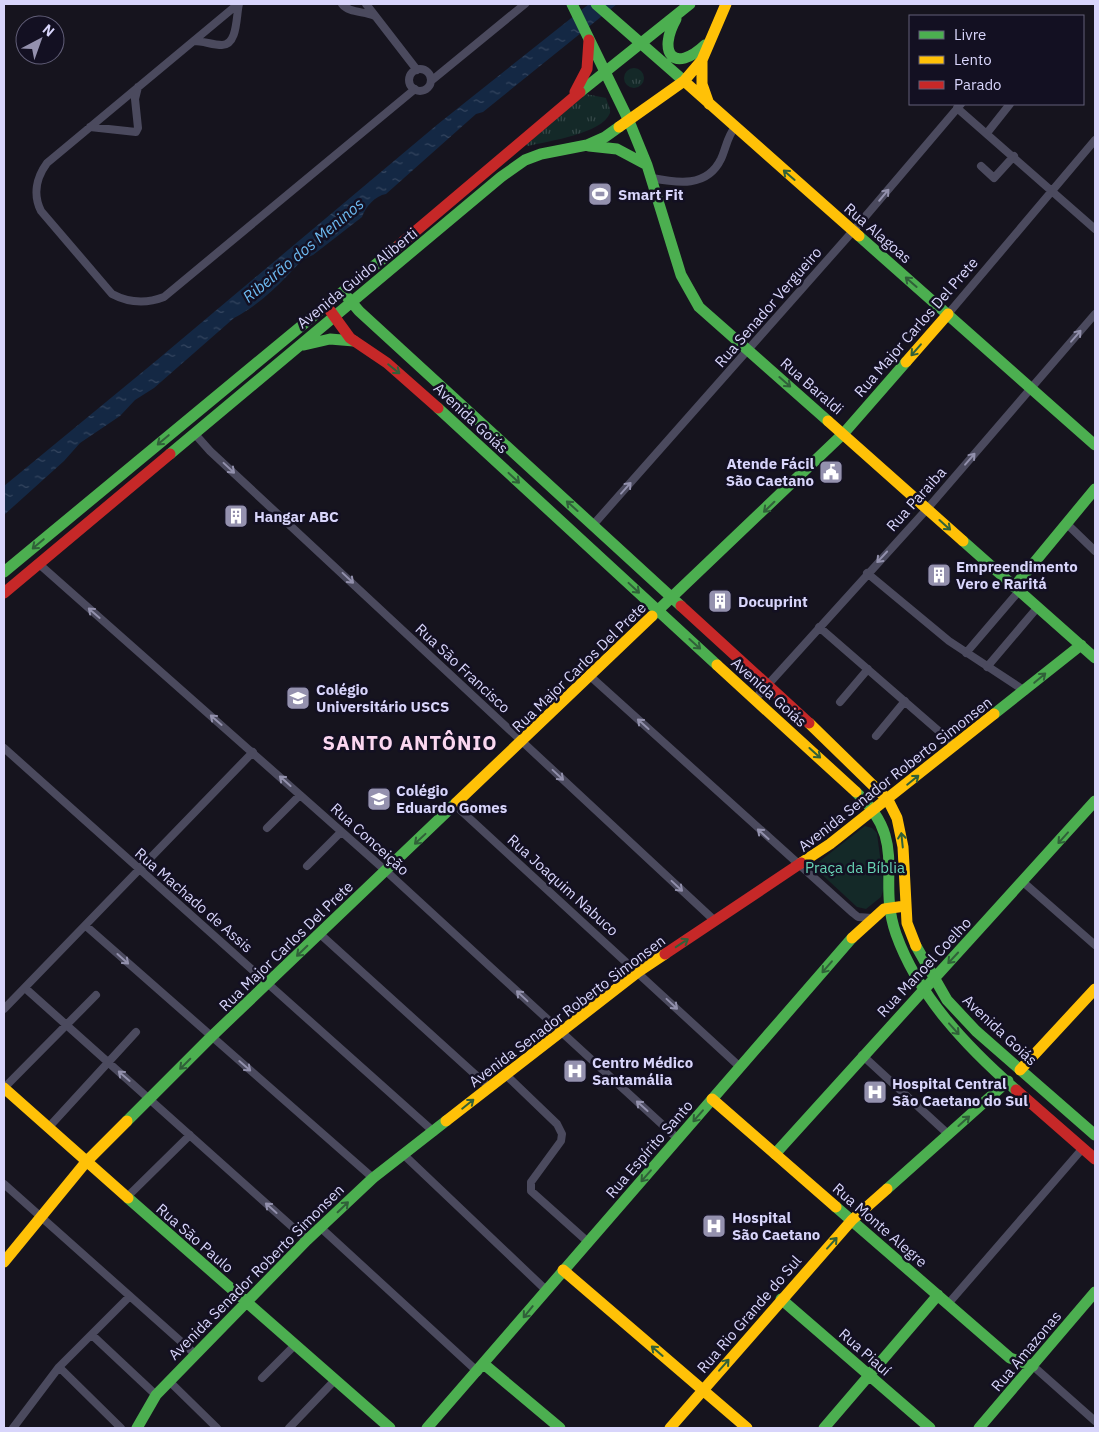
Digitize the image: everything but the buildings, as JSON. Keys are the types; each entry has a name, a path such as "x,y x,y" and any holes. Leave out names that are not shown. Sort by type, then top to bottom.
{"street":[{"path":"194,41 205,41 221,45 230,42 235,33 238,4"},
{"path":"238,4 44,167 37,183 37,203 41,211 112,294 132,301 146,302 164,297 415,89 425,90 431,81 525,4"},
{"path":"342,4 350,11 364,12 377,16"},
{"path":"366,4 418,70 427,72 431,81"},
{"name":"Rua Alagoas","path":"596,4 1095,445"},
{"name":"Avenida Guido Aliberti","path":"4,593 501,177 525,160 541,154 587,145 605,137 684,81 702,60 726,4"},
{"path":"688,6 666,34 665,45 671,56 679,60 690,59 713,36"},
{"name":"Avenida Guido Aliberti","path":"4,572 343,292 569,100 688,6"},
{"name":"Rua Baraldi","path":"574,8 589,34 629,121 652,178 686,288 699,307 1095,658"},
{"path":"569,100 587,69 589,34"},
{"path":"702,60 702,84 709,104"},
{"path":"658,100 667,84 667,65"},
{"path":"415,89 410,80 412,74 418,70"},
{"path":"90,127 136,132 138,128 135,99 138,87"},
{"path":"987,133 1009,105"},
{"path":"959,106 1095,229"},
{"name":"Rua Senador Vergueiro","path":"593,525 853,231 959,106"},
{"path":"652,178 687,182 705,176 719,162 729,135 735,127"},
{"name":"Rua Major Carlos Del Prete","path":"4,1262 86,1162 211,1037 456,806 844,434 1054,192 1095,140"},
{"path":"587,145 617,149 647,165"},
{"path":"981,166 994,178 1014,156"},
{"name":"Avenida Goiás","path":"343,292 351,302 593,525 670,600 847,758 888,800 898,818 900,829 905,906 910,932 934,978 963,1020 1095,1135"},
{"name":"Avenida Goiás","path":"326,305 354,341 408,380 875,810 884,826 887,841 890,908 896,935 924,990 960,1035 1095,1159"},
{"name":"Rua Paraiba","path":"755,699 867,573 927,509 1095,314"},
{"path":"292,351 321,340 354,341"},
{"path":"194,433 201,409"},
{"name":"Rua São Francisco","path":"194,433 715,921"},
{"path":"966,653 1095,488"},
{"path":"1066,523 1095,551"},
{"name":"Rua Conceição","path":"39,564 386,871 678,1139"},
{"path":"867,573 933,629 1024,692"},
{"path":"987,666 1037,608"},
{"path":"819,627 956,746"},
{"name":"Avenida Senador Roberto Simonsen","path":"137,1428 156,1395 169,1380 307,1240 373,1178 638,972 799,866 875,810 1024,692 1080,645"},
{"path":"840,702 868,669"},
{"path":"590,676 799,866 858,917 872,918"},
{"path":"876,736 905,701"},
{"name":"Rua Machado de Assis","path":"4,748 434,1132"},
{"path":"4,1009 253,752"},
{"path":"267,828 300,795"},
{"name":"Rua Manoel Coelho","path":"775,1154 862,1055 924,990 1095,801"},
{"name":"Rua Joaquim Nabuco","path":"456,806 740,1067"},
{"path":"307,866 341,832"},
{"path":"1023,882 1095,944"},
{"name":"Rua Espírito Santo","path":"427,1428 859,930 872,918 890,908 905,906"},
{"path":"858,917 859,930"},
{"path":"86,926 373,1178"},
{"path":"320,934 489,1087"},
{"path":"24,988 307,1240"},
{"path":"1020,1070 1095,989"},
{"path":"4,1088 96,995"},
{"path":"48,1128 136,1032"},
{"path":"862,1055 948,1134"},
{"path":"506,1075 557,1124 562,1134 561,1141 531,1182 531,1191 588,1242"},
{"name":"Rua Rio Grande do Sul","path":"670,1428 852,1220 1008,1081"},
{"name":"Rua São Paulo","path":"4,1088 294,1346 390,1428"},
{"name":"Rua Monte Alegre","path":"712,1099 1010,1358 1033,1366"},
{"path":"126,1198 190,1135"},
{"path":"948,1304 1083,1148"},
{"path":"404,1155 546,1290"},
{"path":"4,1184 196,1354"},
{"path":"321,1228 481,1368 560,1428"},
{"path":"564,1270 747,1428"},
{"name":"Rua Amazonas","path":"979,1428 1095,1292"},
{"path":"824,1428 938,1295"},
{"path":"13,1428 59,1367 130,1296"},
{"name":"Rua Piauí","path":"781,1299 930,1428"},
{"path":"92,1335 156,1395"},
{"path":"262,1378 294,1346"},
{"path":"1033,1366 1095,1421"},
{"path":"59,1367 120,1428"},
{"path":"169,1380 217,1428"},
{"path":"289,1428 335,1380"}],"green space":[{"path":"634,68 641,71 644,78 641,85 634,88 627,85 624,78 627,71"},
{"path":"586,94 606,98 610,113 605,120 597,126 574,136 528,146 524,144"},
{"name":"Praça da Bíblia","path":"865,826 872,828 877,833 884,888 881,897 866,909 857,907 816,869 816,864"}],"water":[{"name":"Ribeirão dos Meninos","path":"589,4 617,4 483,112 476,114 386,194 371,202 362,217 301,262 281,283 234,318 154,388 135,400 120,416 80,443 64,461 4,515 4,486 438,124"}],"traffic: fast":[{"path":"572,4 629,121"},
{"path":"596,4 684,81"},
{"path":"580,92 690,4"},
{"path":"676,19 668,41 672,56 685,58 694,54 705,45"},
{"path":"629,121 647,165 681,275 699,307 828,421"},
{"path":"170,454 501,177 525,160 541,154 587,145 605,137 619,127"},
{"path":"589,146 617,149 647,165"},
{"path":"859,236 1095,445"},
{"path":"4,572 398,246"},
{"path":"343,292 359,311 681,606"},
{"path":"304,345 330,339 354,341"},
{"path":"652,616 844,433 906,362"},
{"path":"438,408 717,665"},
{"path":"1014,587 1095,489"},
{"path":"963,541 1095,658"},
{"path":"994,714 1081,645"},
{"path":"856,792 872,810 882,827 889,860 891,914 905,957 917,978 946,1019 962,1038 1016,1090"},
{"path":"775,1154 1095,801"},
{"path":"127,1121 211,1037 456,803"},
{"path":"427,1428 852,938"},
{"path":"916,946 947,1000 976,1031 1095,1135"},
{"path":"887,1189 1008,1081"},
{"path":"137,1428 156,1395 307,1240 373,1178 446,1121"},
{"path":"128,1198 390,1428"},
{"path":"836,1207 1010,1358 1033,1366"},
{"path":"979,1428 1095,1292"},
{"path":"824,1428 938,1295"},
{"path":"781,1299 930,1428"},
{"path":"485,1365 560,1428"}],"traffic: slow":[{"path":"619,127 684,81 702,60 726,4"},
{"path":"702,60 702,84 709,104"},
{"path":"684,81 859,236"},
{"path":"906,362 948,314"},
{"path":"828,421 963,541"},
{"path":"456,803 652,616"},
{"path":"717,665 856,792"},
{"path":"801,863 830,844 994,714"},
{"path":"809,723 888,800 897,818 903,847 907,923 916,946"},
{"path":"852,938 884,909 905,906"},
{"path":"446,1121 638,972 665,954"},
{"path":"1020,1070 1095,989"},
{"path":"4,1088 128,1198"},
{"path":"712,1099 836,1207"},
{"path":"4,1262 86,1162 127,1121"},
{"path":"670,1428 852,1220 887,1189"},
{"path":"563,1270 747,1428"}],"traffic: jam":[{"path":"575,92 587,69 589,40"},
{"path":"398,246 580,92"},
{"path":"326,305 350,338 387,363 438,408"},
{"path":"4,593 170,454"},
{"path":"681,606 809,723"},
{"path":"665,954 801,863"},
{"path":"1016,1090 1095,1159"}],"place":[{"name":"Smart Fit","path":"600,194"},
{"name":"Atende Fácil São Caetano","path":"831,472"},
{"name":"Hangar ABC","path":"236,516"},
{"name":"Empreendimento Vero e Raritá","path":"939,575"},
{"name":"Docuprint","path":"720,601"},
{"name":"Colégio Universitário USCS","path":"298,698"},
{"name":"Colégio Eduardo Gomes","path":"379,799"},
{"name":"Centro Médico Santamália","path":"575,1071"},
{"name":"Hospital Central São Caetano do Sul","path":"875,1092"},
{"name":"Hospital São Caetano","path":"714,1226"}],"district":[{"name":"SANTO ANTÔNIO","path":"410,742"}]}
